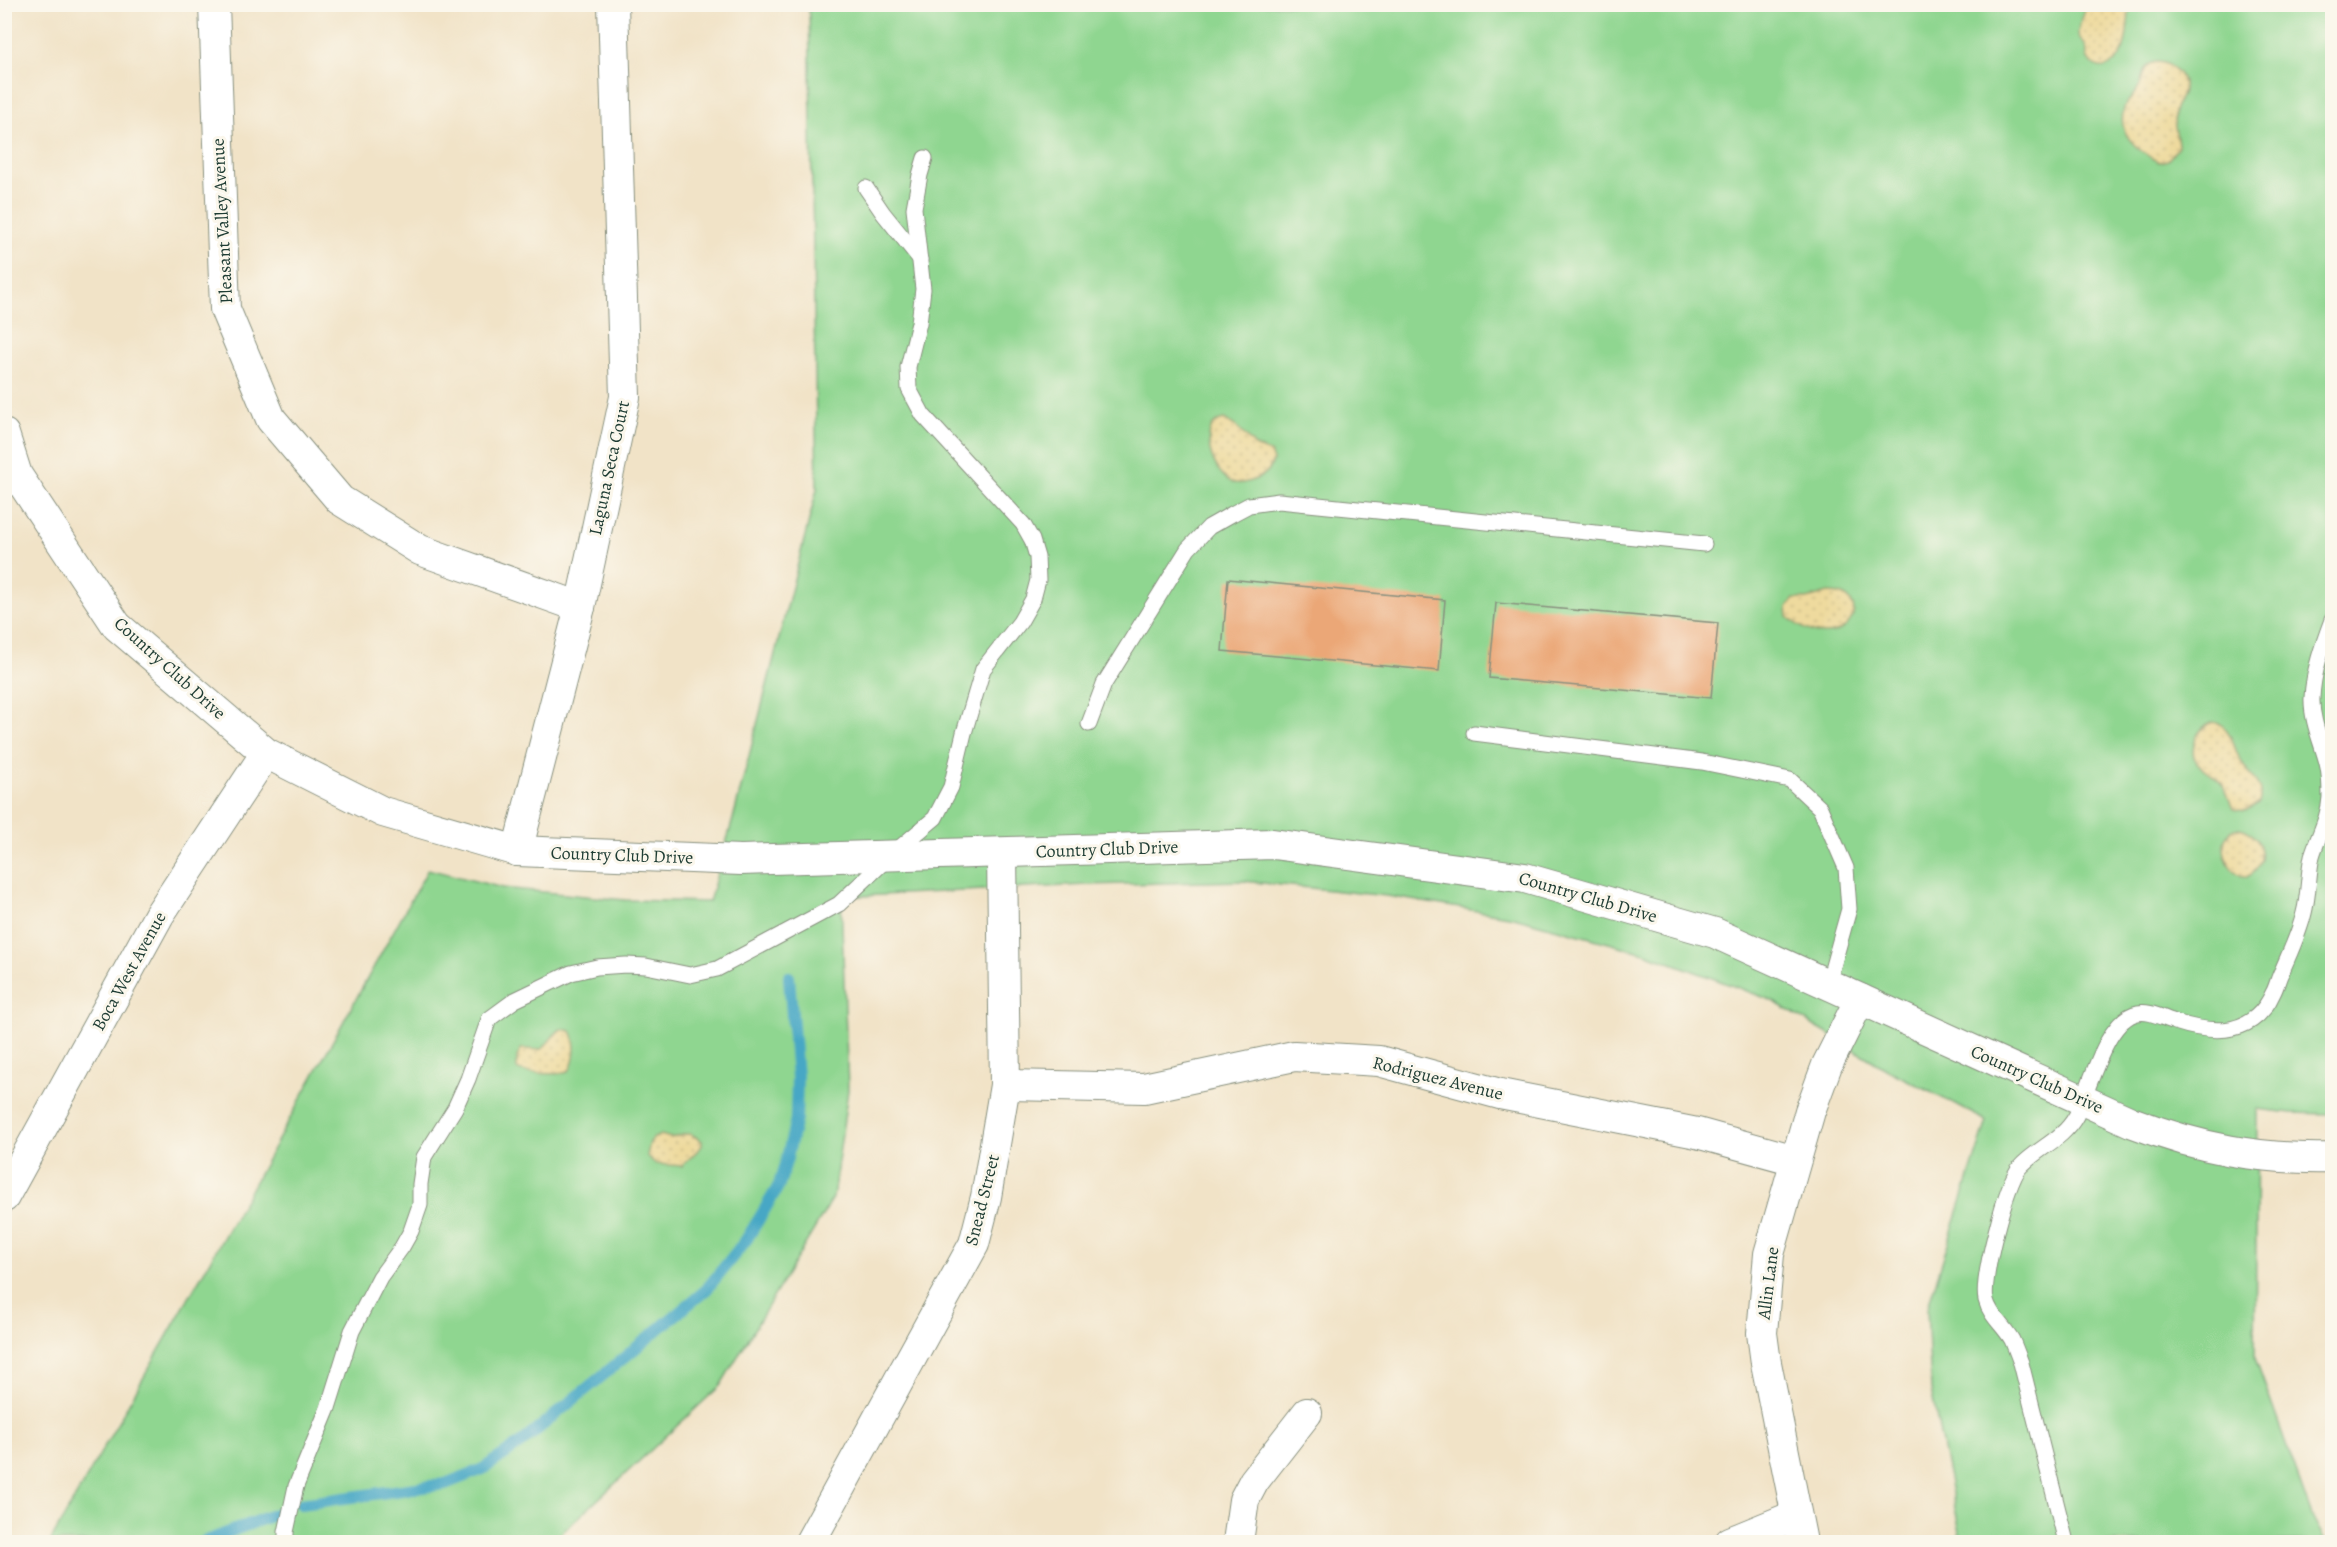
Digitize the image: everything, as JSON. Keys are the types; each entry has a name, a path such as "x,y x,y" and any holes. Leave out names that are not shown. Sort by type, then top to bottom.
{"street":[{"name":"Pleasant Valley Avenue","path":"214,4 225,309 271,419 340,500 420,550 580,607"},
{"name":"Laguna Seca Court","path":"517,851 580,607 625,396 614,4"},
{"name":"Country Club Drive","path":"4,434 10,479 117,626 266,753 383,812 517,851 741,860 1273,844 1525,878 1716,933 2169,1137 2250,1155 2287,1159 2332,1158"},
{"name":"Boca West Avenue","path":"4,1197 159,915 266,753"},
{"name":"Snead Street","path":"810,1542 974,1244 986,1197 1005,1085 1002,853"},
{"name":"Allin Lane","path":"1799,1528 1762,1333 1768,1254 1810,1111 1827,1065 1860,999"},
{"name":"Rodriguez Avenue","path":"1005,1085 1144,1088 1294,1056 1379,1061 1500,1094 1697,1133 1795,1160"},
{"path":"1238,1542 1244,1500 1307,1413"},
{"path":"1730,1542 1799,1528"}],"lane":[{"path":"286,1542 296,1486 328,1408 352,1331 380,1277 411,1231 420,1205 424,1156 455,1108 489,1019 515,1000 571,973 597,967 646,966 690,975 717,969 839,904 891,855 935,818 943,805 958,765 964,733 983,669 1020,622 1033,599 1038,580 1037,556 1032,540 1023,524 923,415 909,389 908,368 920,323 923,289 914,208 925,158"},
{"path":"866,188 920,259"},
{"path":"1089,724 1104,684 1188,549 1209,527 1249,505 1279,501 1704,544"},
{"path":"2066,1542 2052,1483 2037,1436 2021,1362 2012,1341 1991,1312 1986,1299 1987,1266 2006,1195 2019,1168 2065,1131 2075,1118 2101,1056 2114,1031 2124,1019 2134,1014 2147,1012 2181,1024 2205,1029 2228,1030 2244,1026 2265,1009 2299,933 2310,867 2327,819 2330,800 2328,766 2312,699 2320,657 2332,620"},
{"path":"1474,733 1702,762 1790,780 1820,808 1846,868 1849,909 1828,984"}],"green space":[{"path":"809,5 2332,5 2332,1114 2257,1109 2255,1358 2312,1516 2326,1542 1962,1542 1931,1390 1927,1309 1987,1121 1888,1070 1771,1000 1645,953 1514,917 1387,896 1243,881 1087,885 841,897 848,1090 833,1198 720,1386 552,1542 50,1542 248,1194 428,869 503,888 625,900 709,902 733,819 817,489"}],"sand":[{"path":"2084,5 2131,5 2124,49 2114,63 2105,67 2096,66 2089,60 2086,47 2078,35"},
{"path":"2157,62 2176,70 2183,84 2174,113 2178,147 2168,160 2159,162 2144,153 2131,141 2126,134 2122,118 2125,106 2140,85 2144,70"},
{"path":"1224,419 1237,427 1256,447 1270,452 1273,461 1270,468 1257,479 1235,483 1220,472 1214,462 1210,451 1210,430 1215,423"},
{"path":"1828,593 1842,595 1851,601 1854,609 1852,618 1846,626 1836,632 1823,634 1808,630 1788,617 1787,607 1794,599 1807,599"},
{"path":"2212,722 2219,723 2228,732 2238,756 2260,791 2259,803 2245,811 2233,809 2223,786 2195,760 2193,747 2196,738 2202,728"},
{"path":"2240,828 2252,834 2260,845 2261,851 2259,865 2247,876 2239,875 2232,869 2224,850 2225,840 2230,832"},
{"path":"561,1029 571,1031 574,1041 574,1058 568,1072 542,1074 517,1069 517,1057 521,1049 541,1049"},
{"path":"691,1134 702,1141 702,1146 682,1166 656,1164 647,1156 650,1142 654,1138 661,1135 671,1138"}],"building":[{"path":"1228,579 1445,600 1439,671 1222,651"},
{"path":"1496,603 1718,623 1711,698 1489,678"}],"waterway":[{"path":"301,1504 445,1484 483,1469 521,1443 706,1290 746,1240 762,1214 779,1185 787,1158 796,1119 797,1077 789,977"},
{"path":"204,1542 283,1511"}]}
